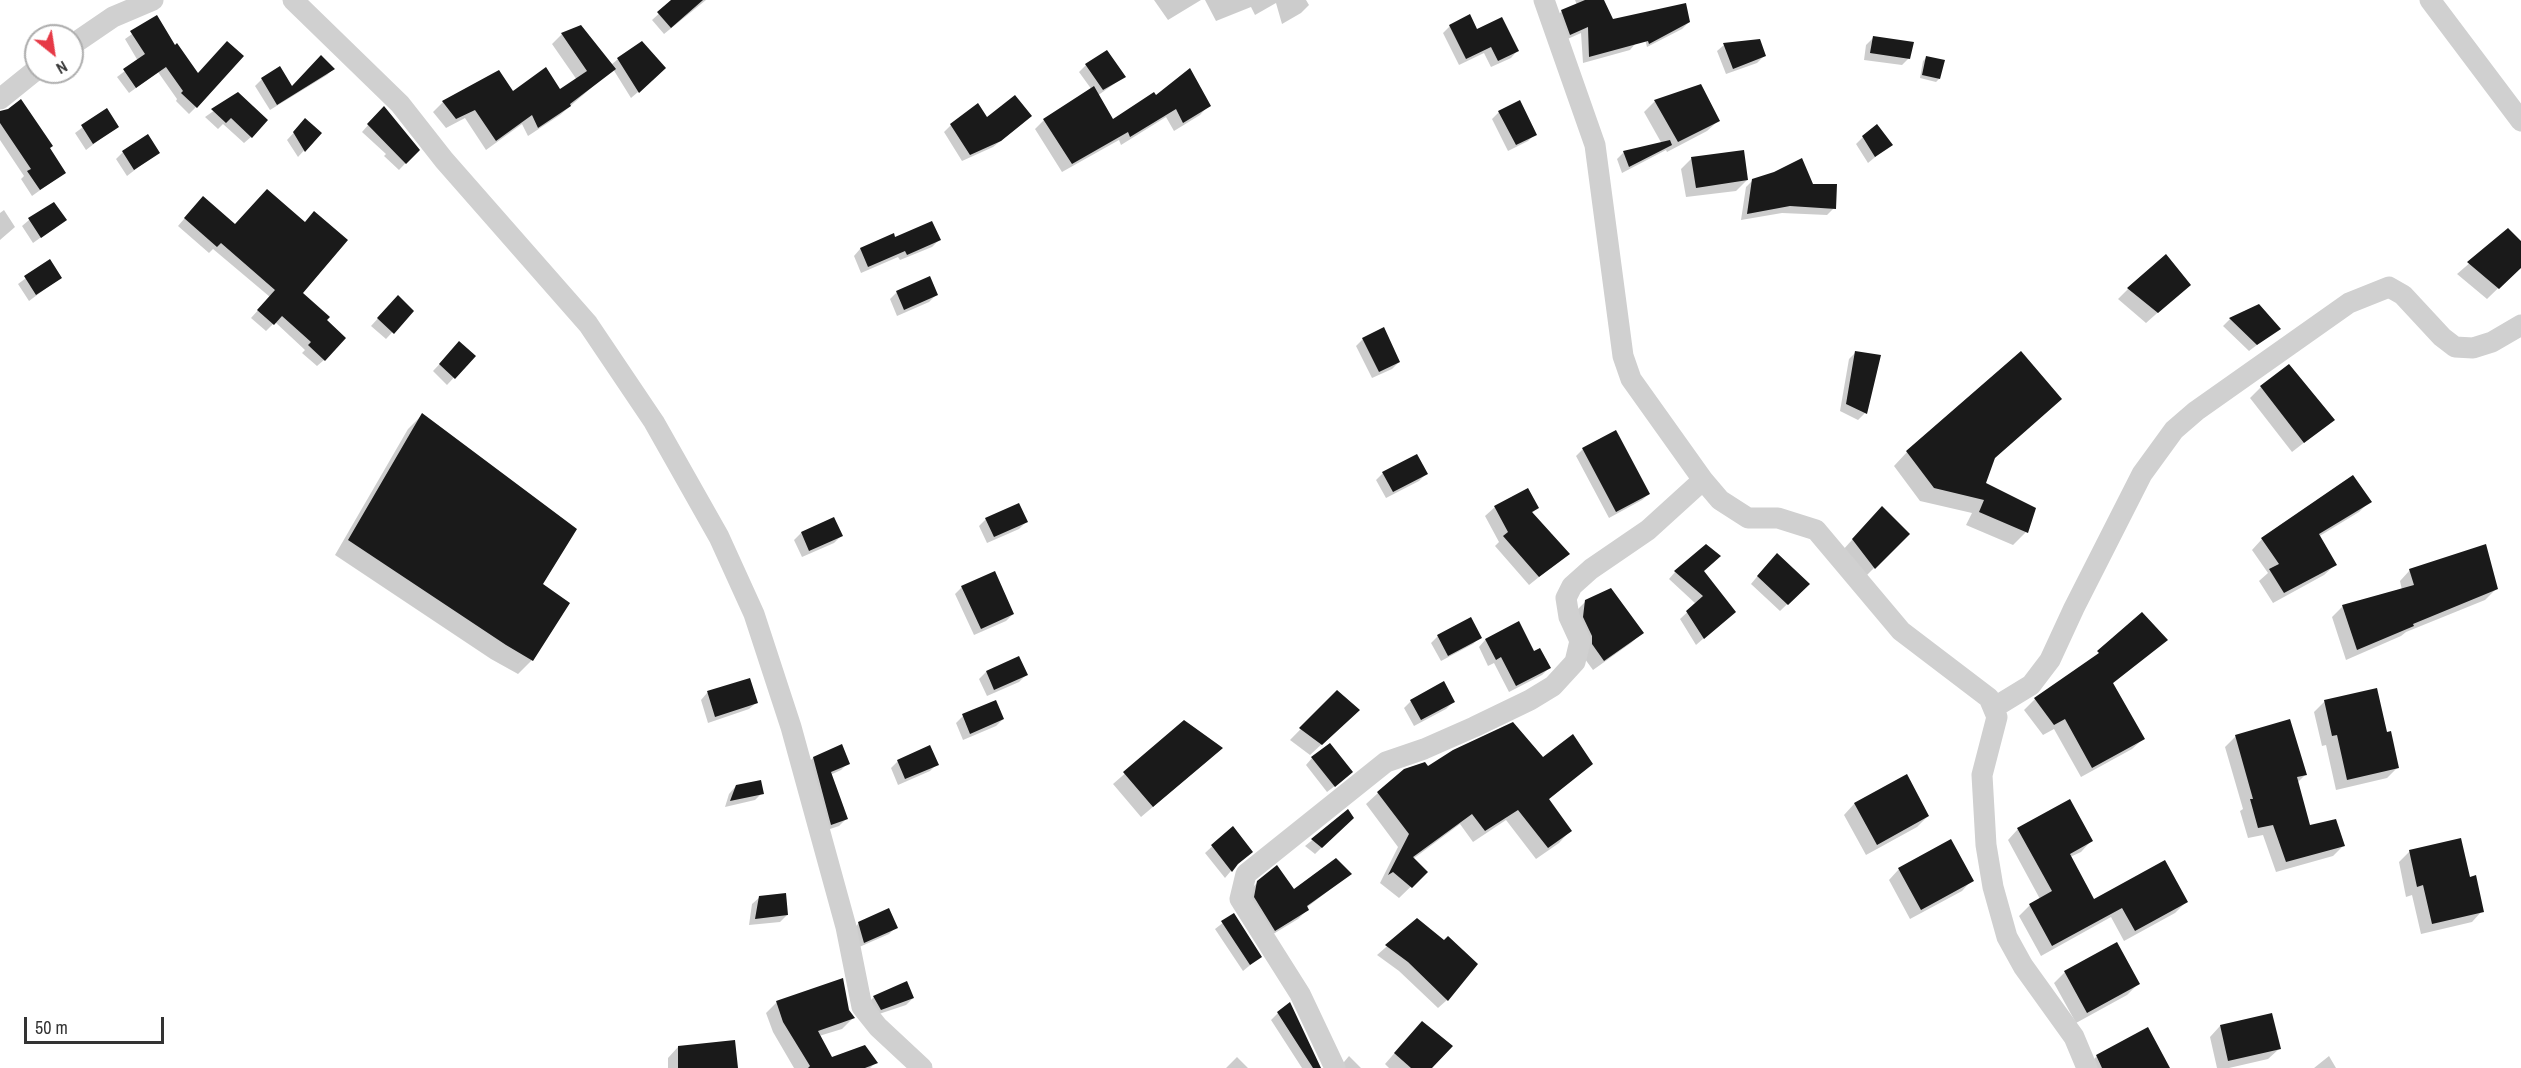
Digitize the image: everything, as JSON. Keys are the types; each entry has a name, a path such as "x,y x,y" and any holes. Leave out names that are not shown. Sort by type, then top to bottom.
{"street":[{"path":"84,37 113,17 153,0"},
{"path":"293,0 400,104 444,160 588,324 654,422 719,537 754,614 791,727 846,927 862,1007 878,1027 922,1068"},
{"path":"1544,0 1595,146 1623,356 1631,379 1703,480 1720,500 1748,518 1778,518 1816,530 1901,631 1983,691 1995,707 1997,717 1982,776 1986,846 1993,887 2007,937 2023,966 2074,1037 2087,1068"},
{"path":"2430,0 2521,121"},
{"path":"0,99 24,80"},
{"path":"1995,707 2031,685 2050,660 2142,474 2174,430 2196,411 2349,303 2389,286 2403,295 2442,338 2455,347 2474,348 2492,342 2521,325"},
{"path":"1335,1068 1300,994 1240,899 1246,874 1386,762 1425,749 1474,728 1553,686 1575,663 1580,641 1569,618 1566,598 1572,586 1591,569 1648,530 1703,480"}],"building":[{"path":"671,0 703,0 671,28 657,12"},
{"path":"1585,0 1604,0 1613,19 1686,3 1690,22 1649,44 1648,41 1589,57 1588,27 1570,35 1561,10"},
{"path":"1470,14 1477,29 1502,17 1519,51 1498,61 1491,47 1466,59 1449,25"},
{"path":"157,15 175,45 177,43 198,73 227,41 244,56 197,108 181,93 183,91 166,67 136,88 123,69 145,54 130,31"},
{"path":"581,25 616,69 570,104 571,106 538,128 532,115 496,141 475,110 456,119 442,101 499,70 513,91 546,67 560,89 587,71 561,33"},
{"path":"1873,36 1914,42 1910,59 1870,53"},
{"path":"1760,39 1766,56 1733,69 1723,43"},
{"path":"642,41 666,68 639,93 617,58"},
{"path":"1107,50 1126,77 1103,90 1085,64"},
{"path":"321,55 335,69 277,105 261,78 280,66 292,86"},
{"path":"1926,56 1945,60 1940,79 1922,75"},
{"path":"1190,68 1211,106 1183,123 1176,109 1130,137 1128,132 1072,164 1043,119 1094,86 1113,119 1154,92 1156,95"},
{"path":"1701,84 1720,121 1678,142 1654,100"},
{"path":"238,92 268,120 252,138 231,118 226,123 211,109"},
{"path":"1015,95 1032,116 1001,141 970,155 950,124 978,103 987,117"},
{"path":"21,99 53,146 50,148 66,173 40,190 27,171 31,169 0,123 0,111 8,109"},
{"path":"1520,100 1537,135 1516,145 1498,111"},
{"path":"384,106 420,150 406,164 367,124"},
{"path":"107,108 119,127 93,144 81,125"},
{"path":"305,118 322,133 305,152 293,132"},
{"path":"1877,124 1893,145 1875,157 1862,136"},
{"path":"148,134 160,153 134,170 122,151"},
{"path":"1670,140 1672,145 1629,167 1623,151"},
{"path":"1744,150 1748,180 1696,188 1691,157"},
{"path":"1802,158 1813,184 1837,184 1836,209 1790,206 1747,214 1752,179 1774,172"},
{"path":"267,189 305,222 314,211 348,240 303,293 330,317 327,320 346,338 325,361 308,345 311,342 282,316 274,325 257,310 275,290 221,243 217,247 184,218 203,196 235,224"},
{"path":"54,202 67,220 41,238 28,218"},
{"path":"932,221 941,240 907,255 905,251 868,267 860,248 894,233 895,237"},
{"path":"2508,228 2521,241 2521,268 2499,289 2467,262"},
{"path":"2166,254 2191,285 2158,313 2127,288"},
{"path":"50,259 62,278 36,295 24,276"},
{"path":"930,276 938,295 904,310 896,291"},
{"path":"398,295 414,311 394,334 377,318"},
{"path":"2259,304 2281,329 2257,345 2229,318"},
{"path":"1384,327 1400,362 1379,372 1362,338"},
{"path":"459,341 476,356 455,379 439,364"},
{"path":"1855,351 1881,355 1867,414 1846,404"},
{"path":"2021,351 2062,399 1995,458 1986,483 2036,508 2028,533 1979,512 1984,500 1934,488 1906,451"},
{"path":"2289,364 2335,420 2304,443 2260,386"},
{"path":"422,413 577,529 543,584 570,603 533,661 348,540"},
{"path":"1616,430 1650,494 1616,512 1582,448"},
{"path":"1417,454 1428,474 1393,492 1382,472"},
{"path":"2353,475 2372,502 2319,534 2337,565 2284,593 2269,569 2279,564 2261,538"},
{"path":"1528,488 1539,508 1532,512 1570,554 1539,577 1503,536 1508,532 1494,506"},
{"path":"1019,503 1028,522 994,537 985,518"},
{"path":"1882,506 1910,534 1875,569 1852,539"},
{"path":"834,517 843,536 809,551 801,532"},
{"path":"1706,544 1721,556 1704,571 1736,612 1704,639 1686,611 1703,596 1674,571"},
{"path":"2486,544 2498,589 2357,650 2342,605 2414,585 2409,569"},
{"path":"1777,553 1810,584 1788,605 1757,576"},
{"path":"995,571 1014,614 981,629 961,586"},
{"path":"1611,588 1644,633 1604,661 1592,644 1592,636 1583,617 1585,600"},
{"path":"2142,612 2168,640 2113,683 2145,739 2092,768 2065,719 2054,725 2034,698 2099,653 2097,651"},
{"path":"1471,617 1482,638 1448,656 1437,635"},
{"path":"1519,621 1534,651 1540,648 1551,668 1516,686 1501,657 1496,660 1485,639"},
{"path":"1019,656 1028,675 994,690 986,671"},
{"path":"750,678 758,703 715,717 707,691"},
{"path":"1444,681 1455,702 1421,720 1410,700"},
{"path":"2377,688 2387,732 2391,731 2399,768 2347,780 2337,735 2332,736 2324,700"},
{"path":"1337,690 1360,710 1322,745 1299,728"},
{"path":"996,700 1004,719 970,734 962,714"},
{"path":"2290,719 2307,775 2297,777 2310,825 2336,819 2345,846 2286,862 2273,825 2258,828 2250,799 2253,799 2235,735"},
{"path":"1184,720 1223,748 1153,807 1123,772"},
{"path":"1513,722 1543,757 1573,734 1593,764 1549,799 1572,831 1548,848 1518,810 1485,831 1472,814 1413,857 1428,872 1412,888 1393,872 1388,875 1409,834 1377,792 1404,769 1425,762 1428,766 1453,750"},
{"path":"1330,743 1353,772 1335,787 1311,757"},
{"path":"842,744 850,764 831,772 848,819 831,825 813,757"},
{"path":"930,745 939,765 905,779 897,760"},
{"path":"1907,774 1929,816 1877,845 1854,803"},
{"path":"761,780 764,794 730,801 736,785"},
{"path":"2070,799 2093,841 2070,854 2094,899 2165,860 2188,902 2135,931 2122,908 2052,946 2029,904 2052,891 2017,828"},
{"path":"1348,809 1354,818 1322,848 1311,839"},
{"path":"1233,826 1253,852 1232,872 1211,845"},
{"path":"2461,838 2470,877 2476,875 2484,912 2432,924 2423,885 2417,887 2409,850"},
{"path":"1951,839 1974,881 1921,910 1898,868"},
{"path":"1336,858 1352,874 1307,906 1309,910 1275,931 1254,897 1257,881 1277,865 1294,889"},
{"path":"786,893 788,915 755,919 759,896"},
{"path":"889,908 898,928 864,943 858,922"},
{"path":"1234,913 1262,957 1250,965 1221,921"},
{"path":"1417,918 1444,940 1448,936 1478,964 1448,1001 1408,962 1385,945"},
{"path":"2117,942 2140,984 2087,1013 2064,971"},
{"path":"843,978 849,1010 855,1018 818,1031 832,1057 865,1045 878,1063 865,1068 808,1068 810,1066 783,1022 776,1001"},
{"path":"907,981 914,998 881,1010 873,996"},
{"path":"1290,1002 1321,1068 1313,1068 1277,1012"},
{"path":"2272,1013 2281,1049 2228,1061 2220,1025"},
{"path":"1422,1021 1453,1046 1432,1068 1411,1068 1394,1053"},
{"path":"2148,1027 2170,1068 2102,1068 2096,1055"},
{"path":"735,1040 738,1068 678,1068 678,1046"}]}
